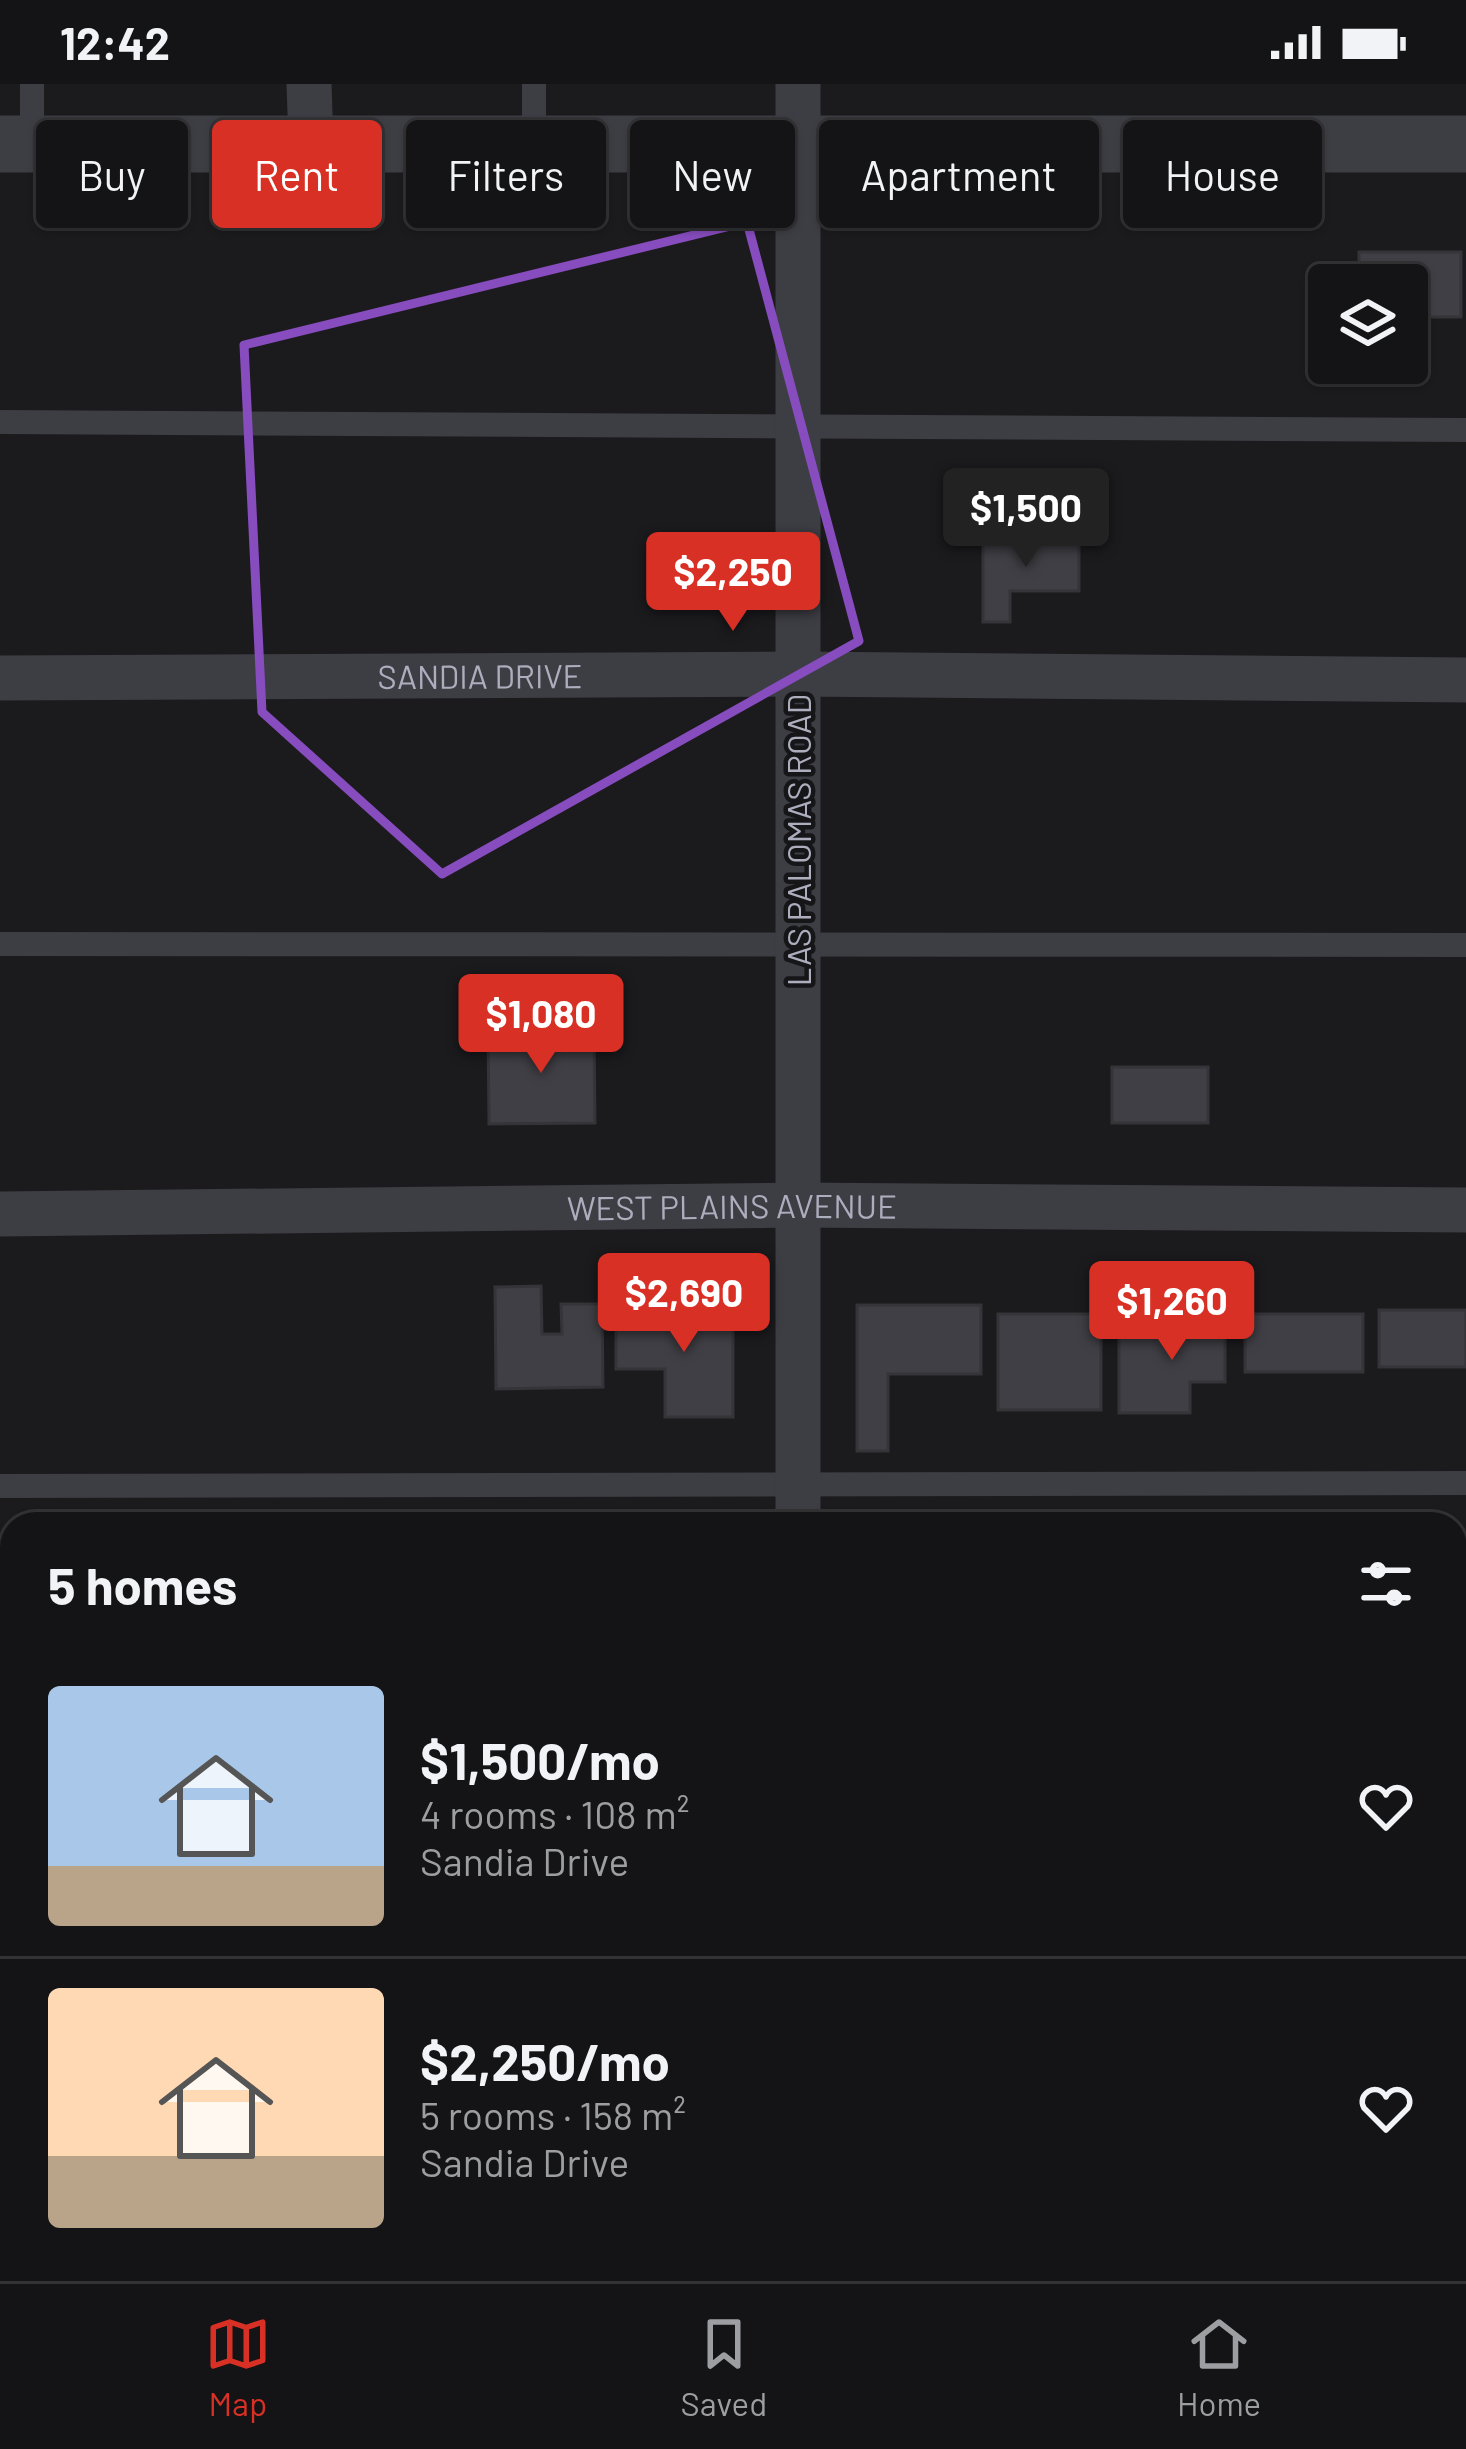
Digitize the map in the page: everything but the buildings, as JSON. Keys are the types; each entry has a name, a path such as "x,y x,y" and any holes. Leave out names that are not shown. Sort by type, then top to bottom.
{"street":[{"path":"310,84 311,120"},
{"name":"LAS PALOMAS ROAD","path":"798,84 798,1503"},
{"path":"16,144 212,143"},
{"path":"606,143 1466,144"},
{"name":"SANDIA DRIVE","path":"0,678 798,674 1466,680"},
{"name":"WEST PLAINS AVENUE","path":"0,1214 798,1205 1466,1210"}],"lane":[{"path":"16,144 32,84"},
{"path":"534,84 534,120"},
{"path":"0,422 1466,430"},
{"path":"0,944 1466,945"},
{"path":"0,1486 798,1503 1466,1484"}],"highlighted area":[{"path":"747,222 859,641 442,874 262,712 244,345"}]}
